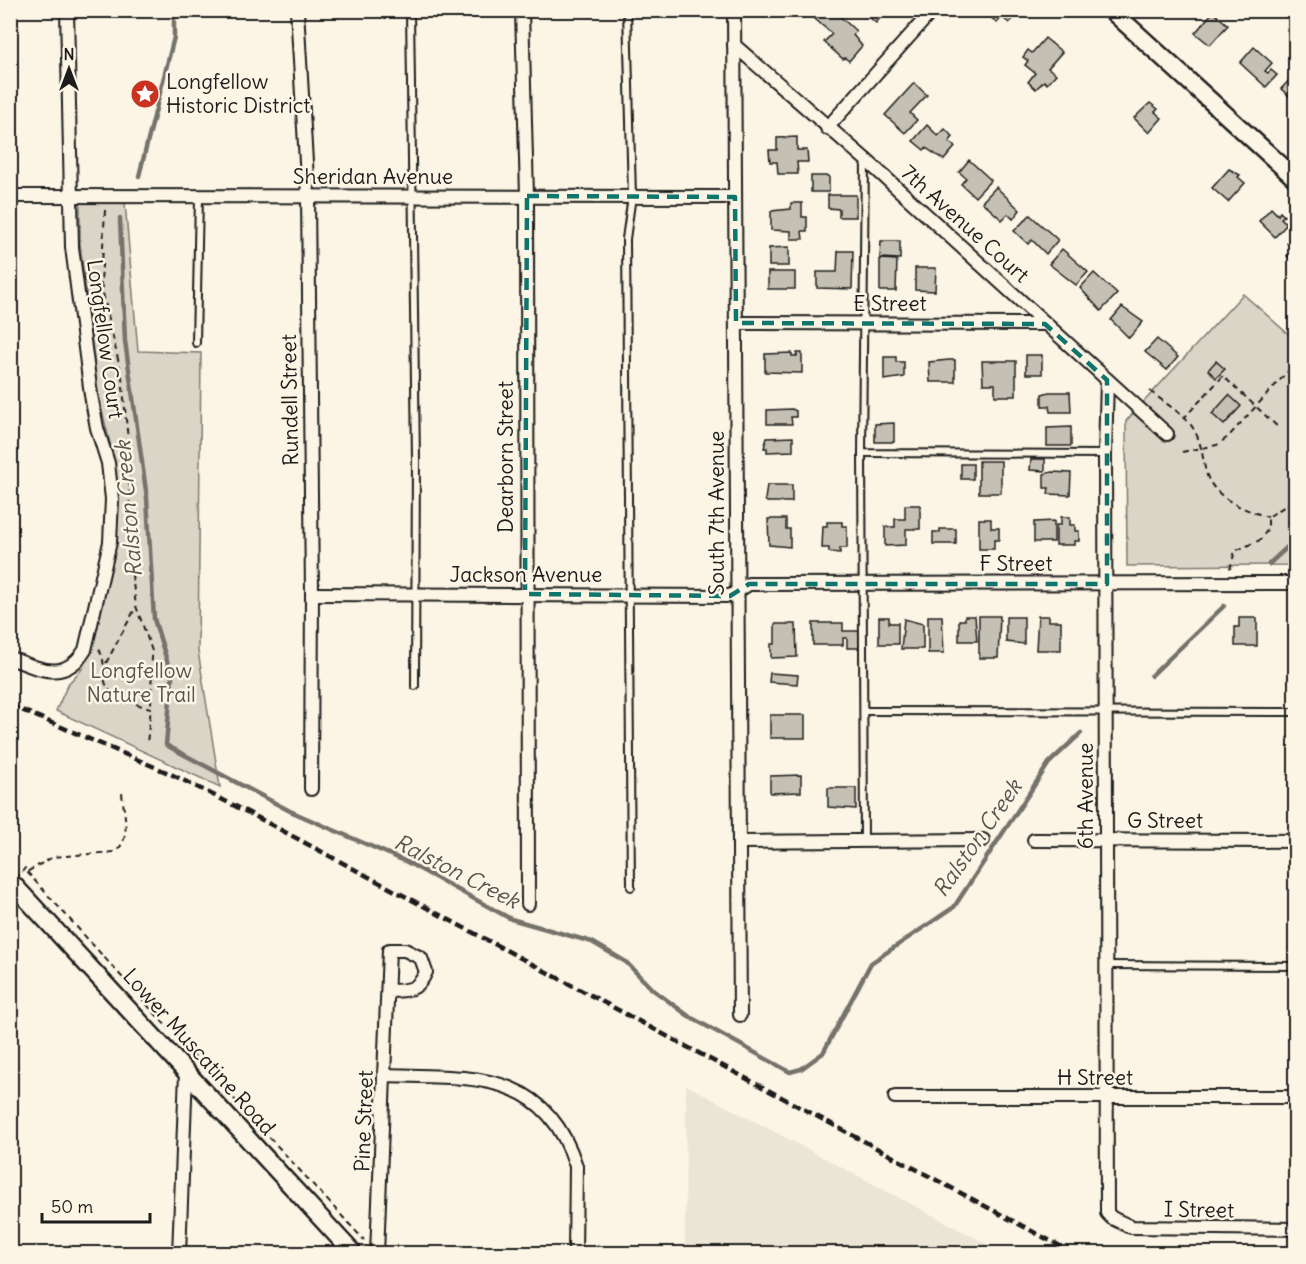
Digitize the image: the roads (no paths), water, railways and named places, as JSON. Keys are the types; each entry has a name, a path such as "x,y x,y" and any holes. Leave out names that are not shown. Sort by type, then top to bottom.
{"main road":[{"path":"1114,12 1296,179"},
{"name":"Lower Muscatine Road","path":"14,880 186,1073 367,1251"}],"street":[{"name":"Longfellow Court","path":"10,658 47,671 59,671 79,660 85,650 90,631 110,542 112,499 108,463 91,395 72,247 67,10"},
{"name":"Rundell Street","path":"297,10 308,196 312,594 310,789"},
{"name":"Dearborn Street","path":"522,10 527,196 525,594 528,904"},
{"name":"South 7th Avenue","path":"734,10 740,1015"},
{"path":"827,128 928,12"},
{"name":"7th Avenue Court","path":"734,45 865,159 1167,434"},
{"name":"Sheridan Avenue","path":"10,195 735,197"},
{"name":"E Street","path":"736,323 1045,324"},
{"name":"6th Avenue","path":"1107,380 1105,454 1107,1213"},
{"name":"F Street","path":"737,591 749,584 1296,583"},
{"name":"Jackson Avenue","path":"312,594 730,596 737,591"},
{"path":"739,842 983,840"},
{"name":"G Street","path":"1034,840 1296,841"},
{"name":"Pine Street","path":"367,1251 385,1075 388,991"},
{"path":"179,1254 186,1073"},
{"path":"385,1075 483,1079 512,1088 530,1098 546,1111 572,1153 576,1166 575,1254"},
{"name":"H Street","path":"895,1097 1296,1097"},
{"name":"I Street","path":"1107,1213 1131,1227 1296,1229"}],"lane":[{"path":"410,10 414,196 415,686"},
{"path":"627,10 632,196 626,239 631,887"},
{"path":"864,841 862,453 865,159"},
{"path":"196,343 199,196"},
{"path":"862,453 1105,454"},
{"path":"864,711 1296,712"},
{"path":"1106,965 1296,966"}],"waterway":[{"name":"Ralston Creek","path":"139,176 174,37 174,10"},
{"name":"Ralston Creek","path":"120,218 125,341 147,498 154,619 172,677 166,745 290,811 407,862 511,919 592,942 626,962 652,989 690,1017 790,1072 801,1069 823,1053 871,963 954,907 1049,763 1081,733"},
{"name":"Ralston Creek","path":"1269,564 1296,539"},
{"name":"Ralston Creek","path":"1151,676 1224,606"}],"railway":[{"path":"10,705 171,774 251,814 1075,1254"}],"place":[{"name":"Longfellow Historic District","path":"145,94"}],"park label":[{"name":"Longfellow Nature Trail","path":"141,683"}]}
